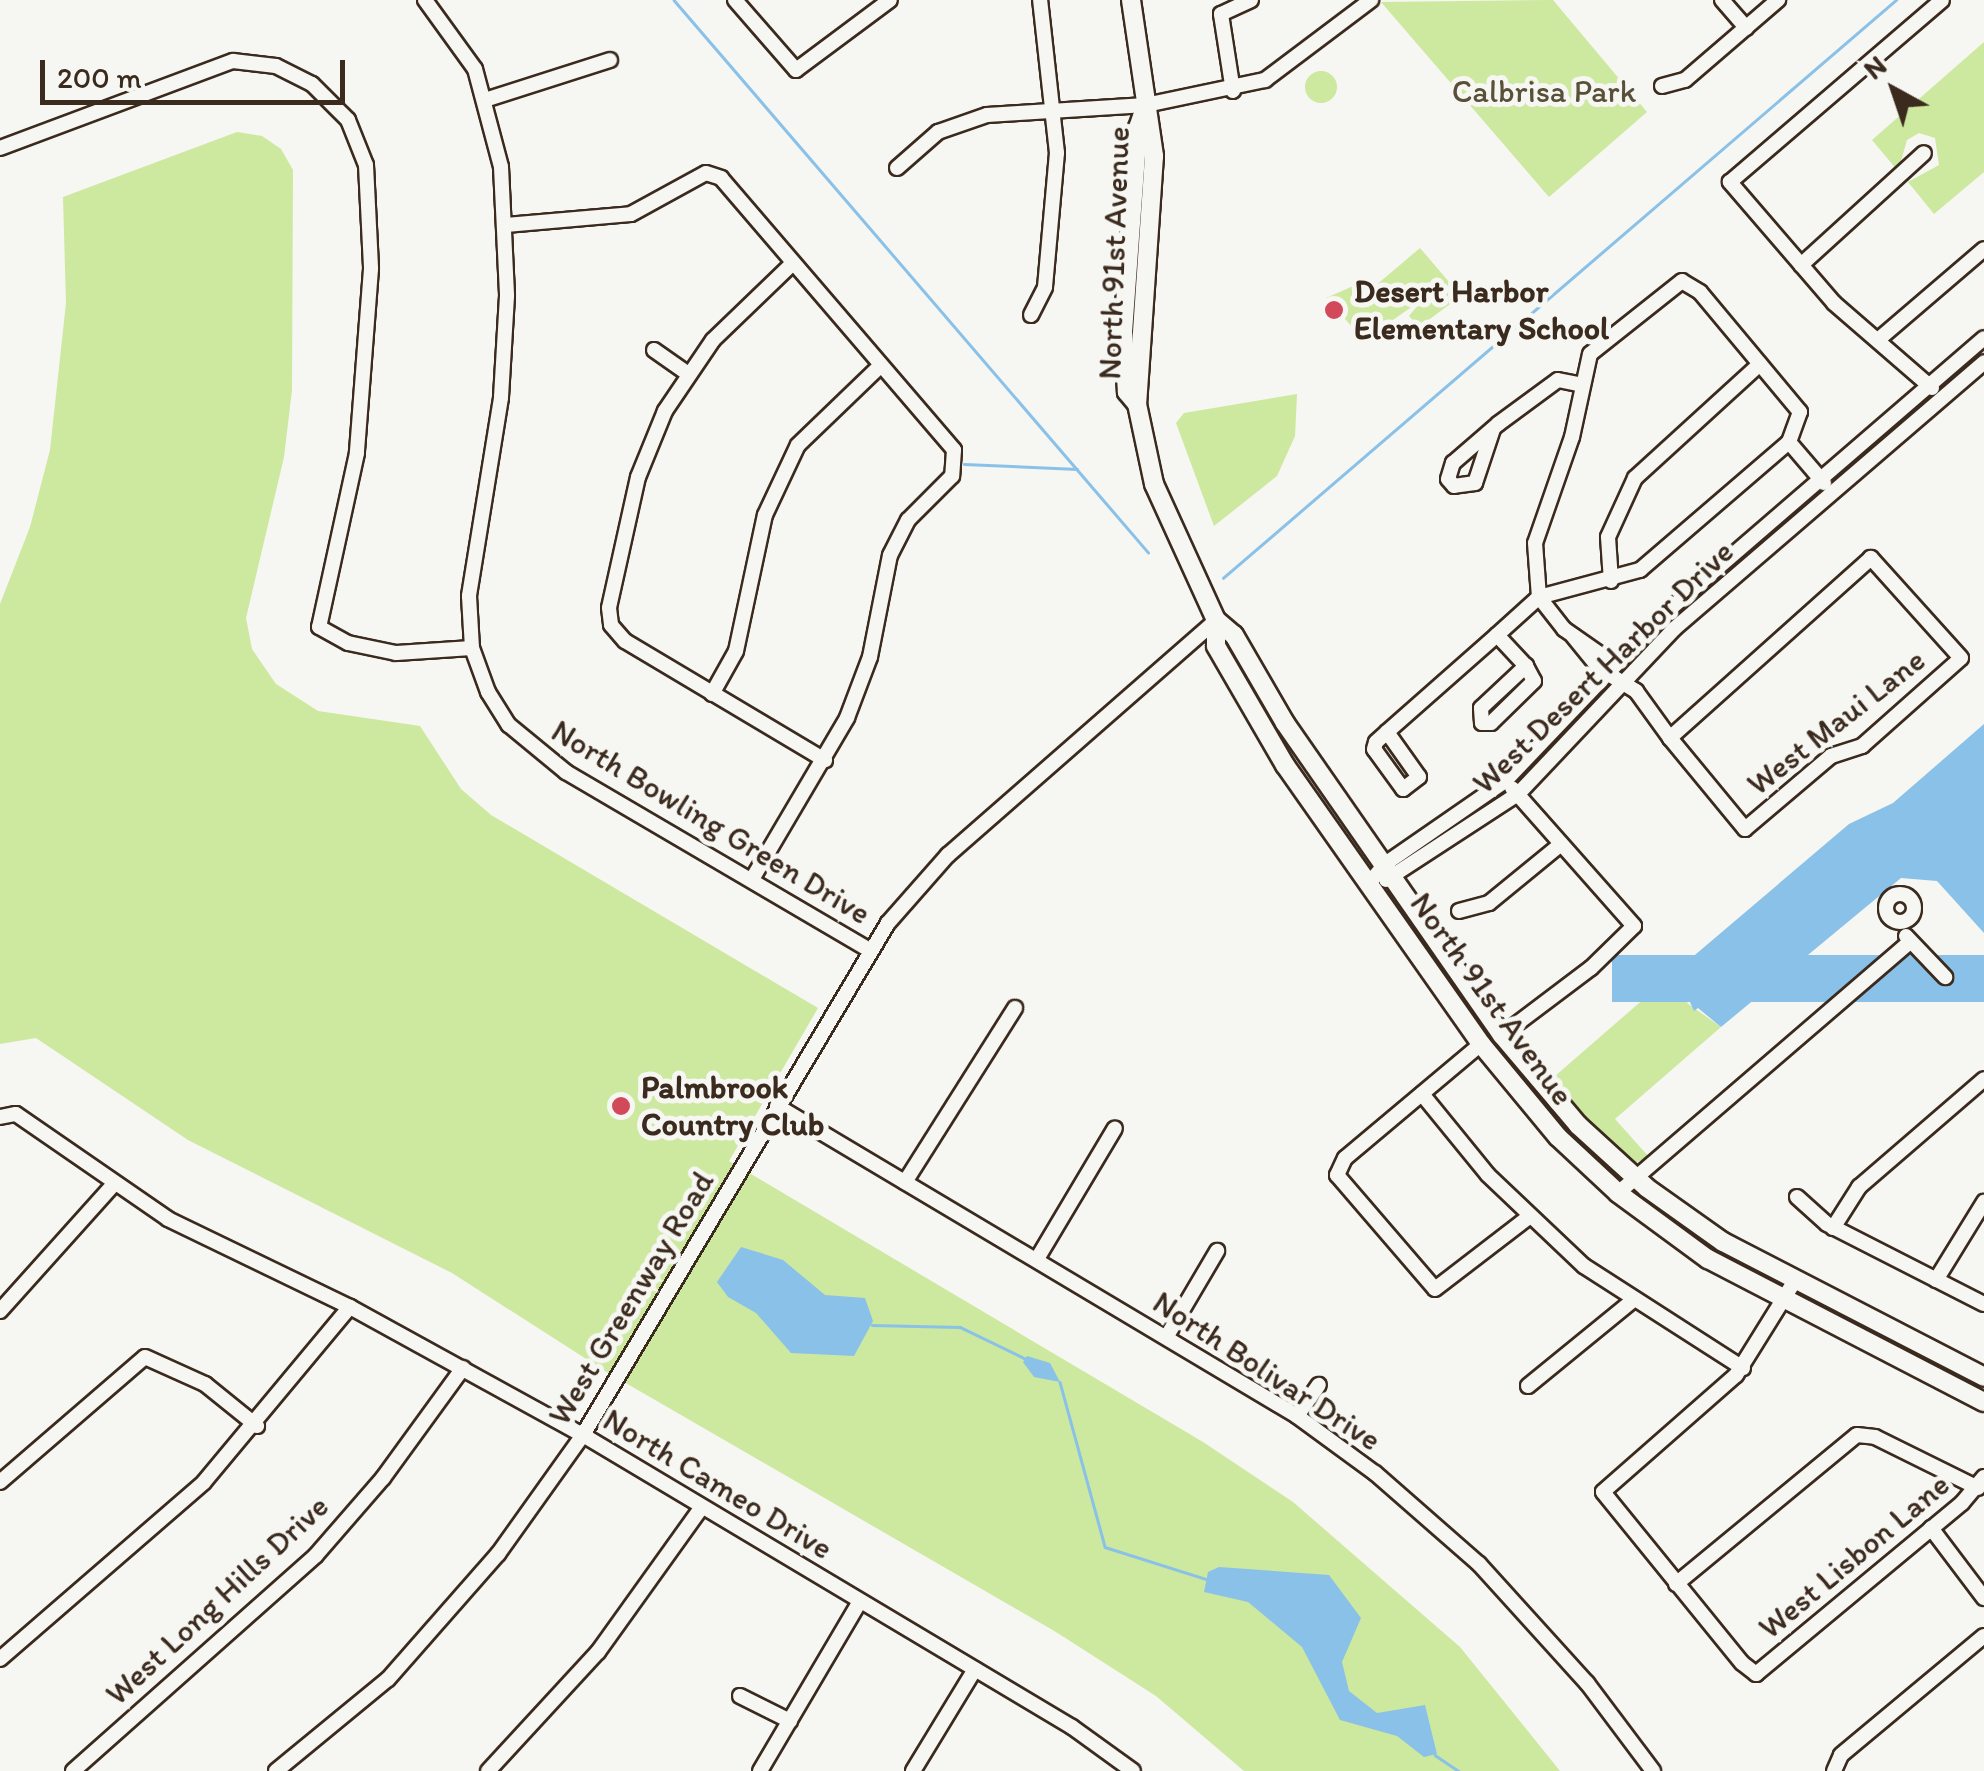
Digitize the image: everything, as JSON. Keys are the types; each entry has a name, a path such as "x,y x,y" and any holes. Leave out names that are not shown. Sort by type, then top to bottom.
{"main road":[{"name":"North 91st Avenue","path":"1131,0 1146,105 1138,128 1135,290 1124,372 1137,404 1154,484 1216,620 1234,636 1285,723 1502,1034 1565,1112 1640,1182 1794,1282 1984,1377"},
{"name":"North 91st Avenue","path":"1216,620 1216,646 1268,737 1481,1044 1558,1137 1618,1194 1708,1259 1984,1402"}],"street":[{"name":"North Bowling Green Drive","path":"426,0 461,44 488,99 506,225 502,398 469,596 472,648 496,706 531,746 869,950"},
{"path":"735,0 796,70 890,0"},
{"path":"1031,315 1046,274 1056,108 1040,0"},
{"path":"897,168 906,153 958,123 1056,108 1146,105 1233,91 1291,66 1371,0"},
{"path":"1722,0 1746,28"},
{"path":"1662,86 1685,80 1778,0"},
{"path":"1942,0 1730,182 1801,265 1942,399"},
{"path":"1233,91 1221,14 1241,2"},
{"path":"0,148 233,60 276,66 312,84 348,120 366,165 370,269 358,453 319,626 348,643 396,653 472,648"},
{"path":"488,99 610,60"},
{"path":"1801,265 1924,154"},
{"path":"506,225 631,214 706,173 721,178 958,462 898,536 870,656 825,760 752,879"},
{"path":"1879,339 1984,248"},
{"path":"793,263 687,373 638,477 608,608 611,626 625,641 825,760"},
{"path":"1386,732 1418,777 1403,789 1374,749 1386,732 1539,598 1640,570 1788,442 1800,412 1700,292 1682,280 1602,339 1579,384 1577,419 1535,543 1539,598 1599,668 1610,670 1624,681 1670,738"},
{"name":"West Desert Harbor Drive","path":"1390,871 1505,780 1610,670 1821,478 1984,338"},
{"path":"654,350 687,373"},
{"name":"West Desert Harbor Drive","path":"1370,882 1518,794 1624,681 1984,362"},
{"path":"1611,581 1608,537 1635,478 1760,364"},
{"path":"712,694 736,651 764,516 798,444 880,366"},
{"path":"1493,429 1558,380 1579,384"},
{"path":"1788,442 1833,492"},
{"name":"West Maui Lane","path":"1871,558 1961,658 1862,746 1830,756 1745,829 1670,738 1871,558"},
{"name":"West Greenway Road","path":"276,1771 388,1679 453,1612 583,1435 869,950 948,855 1216,620"},
{"path":"1497,635 1526,666"},
{"path":"1502,1034 1591,968 1634,926 1505,780"},
{"path":"1459,911 1489,903 1561,844"},
{"path":"1904,922 1908,944"},
{"path":"1908,944 1922,950 1944,977"},
{"path":"1634,1205 1640,1182 1657,1158 1908,944"},
{"path":"906,1182 1015,1008"},
{"path":"1481,1044 1337,1170 1435,1289 1529,1217"},
{"path":"1833,1228 1859,1187 1984,1079"},
{"path":"1422,1094 1529,1217 1631,1302 1743,1368"},
{"name":"North Bolivar Drive","path":"777,1106 1298,1416 1480,1564 1587,1683 1653,1771"},
{"name":"North Cameo Drive","path":"3,1115 168,1219 350,1307 583,1435 975,1669 1133,1771"},
{"path":"1037,1260 1114,1128"},
{"path":"1618,1194 1640,1182"},
{"path":"0,1311 114,1184"},
{"path":"1797,1198 1833,1228 1984,1304"},
{"path":"1936,1280 1984,1202"},
{"path":"1167,1336 1217,1251"},
{"path":"1794,1282 1743,1368 1603,1492 1676,1584 1863,1434 1981,1483"},
{"path":"1528,1386 1631,1302"},
{"path":"0,1659 204,1482 257,1426 350,1307"},
{"path":"0,1482 145,1356 205,1384 257,1426"},
{"name":"West Long Hills Drive","path":"74,1771 316,1555 463,1368"},
{"path":"1298,1416 1319,1385"},
{"name":"West Lisbon Lane","path":"1676,1584 1756,1674 1981,1483"},
{"path":"488,1771 598,1652 702,1508"},
{"path":"1931,1528 1984,1598"},
{"path":"760,1771 860,1601"},
{"path":"1833,1770 1984,1636"},
{"path":"913,1771 975,1669"},
{"path":"740,1696 790,1721"}],"green space":[{"name":"Calbrisa Park","path":"1553,0 1647,112 1549,197 1381,2"},
{"path":"1984,42 1984,172 1934,214 1908,182 1939,165 1935,138 1919,133 1907,140 1898,171 1872,140"},
{"path":"1321,71 1332,76 1337,87 1332,98 1321,103 1310,98 1305,87 1310,76"},
{"name":"Palmbrook Country Club","path":"237,132 262,136 281,149 293,170 292,390 284,457 246,618 252,649 276,684 318,711 420,726 461,789 491,815 818,1008 729,1161 1203,1442 1293,1502 1460,1647 1560,1771 1244,1771 1156,1696 1056,1632 605,1371 452,1273 188,1140 36,1038 0,1044 0,604 30,527 50,450 66,303 63,197"},
{"path":"1420,248 1461,296 1419,327 1409,316 1423,299 1364,340 1326,298 1360,283 1368,292"},
{"path":"1297,394 1295,436 1277,476 1214,526 1176,423 1184,413"},
{"path":"1676,971 1691,998 1687,1003 1721,1027 1615,1119 1649,1157 1632,1164 1547,1083"}],"water":[{"path":"1984,724 1984,933 1937,881 1901,878 1721,1027 1698,1008 1694,1011 1676,971 1849,824 1893,803"},
{"path":"1612,955 1984,955 1984,1002 1612,1002"},
{"path":"741,1247 783,1260 825,1295 865,1298 873,1321 854,1356 791,1353 756,1313 728,1297 717,1282"},
{"path":"1027,1356 1050,1363 1060,1382 1034,1377 1023,1362"},
{"path":"1219,1567 1329,1575 1361,1618 1342,1662 1349,1691 1377,1713 1425,1705 1437,1754 1424,1757 1397,1736 1340,1720 1302,1647 1248,1602 1204,1592 1208,1572"}],"waterway":[{"path":"674,0 1148,552"},
{"path":"1223,578 1896,0"},
{"path":"964,464 1077,469"},
{"path":"872,1325 960,1327 1024,1358"},
{"path":"1060,1382 1105,1547 1206,1579"},
{"path":"1435,1755 1459,1771"}],"place":[{"name":"Desert Harbor Elementary School","path":"1334,310"},
{"name":"Palmbrook Country Club","path":"621,1106"}]}
